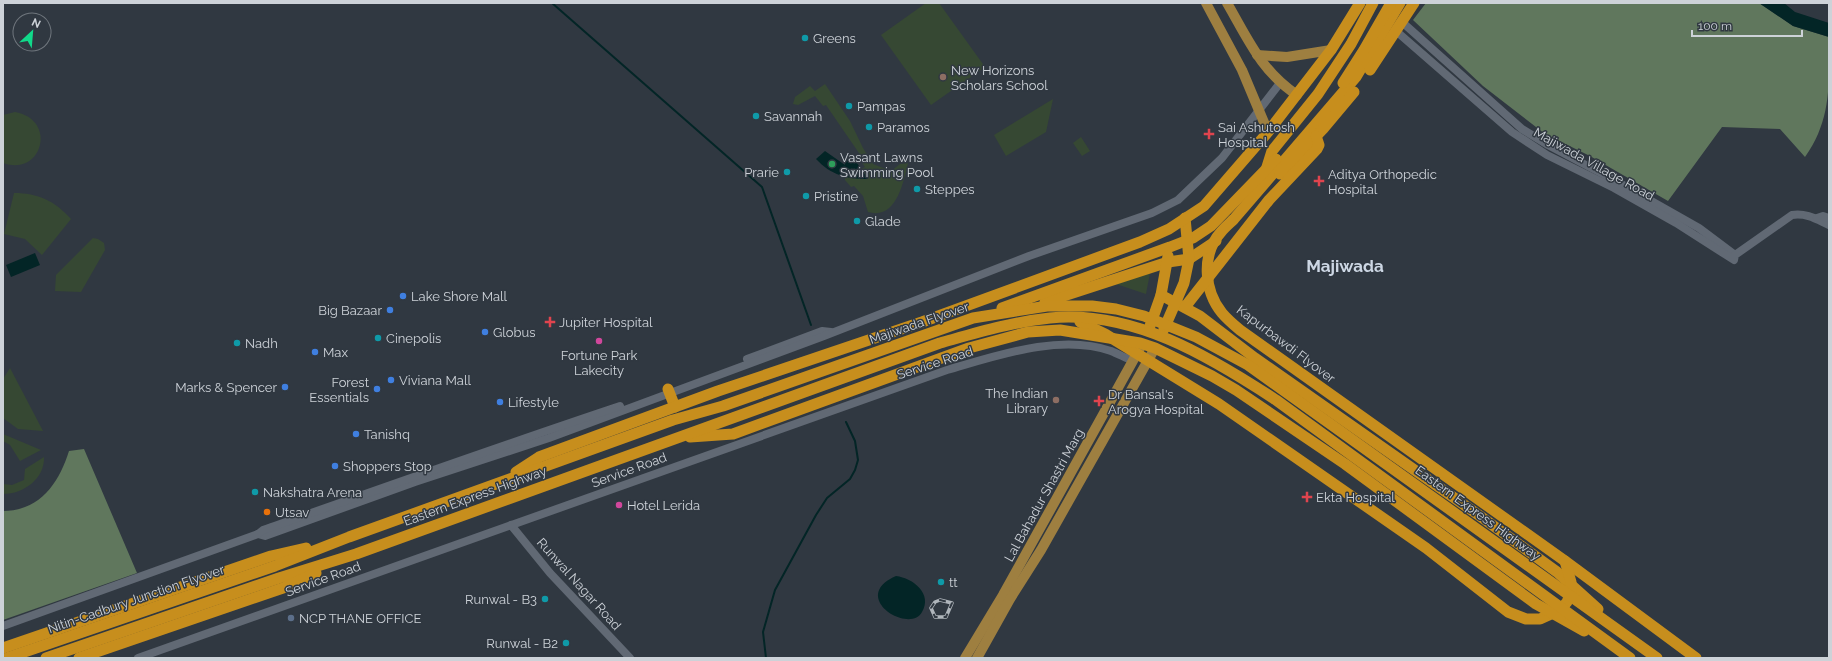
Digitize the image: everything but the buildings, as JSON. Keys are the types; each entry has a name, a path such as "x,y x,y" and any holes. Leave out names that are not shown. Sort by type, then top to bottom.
{"highway":[{"path":"499,483 540,457 671,408 922,322 1035,281 1169,229 1204,206 1268,132 1331,50 1360,3"},
{"path":"1267,168 1272,151 1318,94 1350,44 1373,3"},
{"path":"973,318 1193,238 1211,226 1320,111 1346,80 1390,3"},
{"name":"Kapurbawdi Flyover","path":"1400,3 1356,77 1234,219 1220,233 1213,244 1208,262 1206,278 1211,295 1222,312 1240,330 1564,561 1696,658"},
{"path":"1042,303 1168,262 1189,259 1210,246 1230,228 1316,136 1360,84 1414,3"},
{"path":"1155,348 1180,304 1269,200 1317,149 1319,146 1316,136"},
{"path":"1180,304 1189,259 1186,218"},
{"path":"1142,344 1161,295 1168,262 1169,229"},
{"path":"1028,332 1036,325 1041,316 1042,303 1035,281"},
{"path":"1161,295 1200,316 1255,358 1288,386 1557,572 1638,645"},
{"name":"Majiwada Flyover","path":"673,420 723,406 973,318 1047,306 1092,306 1123,311 1162,322 1196,336 1288,386"},
{"name":"Majiwada Flyover","path":"680,437 940,343 1012,324 1050,318 1109,322 1163,337 1218,364 1276,400"},
{"path":"1070,319 1105,334 1219,404 1426,548 1508,612 1526,619 1540,619 1560,610 1567,602 1571,592 1571,582 1564,561"},
{"path":"680,437 733,434 969,348 1028,332 1060,330 1142,344 1155,348 1212,376 1271,413 1351,468 1536,604 1630,658"},
{"path":"1271,413 1288,386"},
{"name":"Eastern Express Highway","path":"1288,386 1550,582 1657,658"},
{"path":"666,392 671,408"},
{"name":"Eastern Express Highway","path":"1276,400 1630,658"},
{"name":"Eastern Express Highway","path":"274,566 349,537 673,420"},
{"name":"Eastern Express Highway","path":"279,578 356,554 680,437"},
{"path":"3,648 271,556 349,537"},
{"path":"79,658 283,588 356,554"},
{"name":"Nitin-Cadbury Junction Flyover","path":"7,658 274,566"},
{"name":"Nitin-Cadbury Junction Flyover","path":"46,658 279,578"}],"main road":[{"path":"1206,3 1242,70 1258,112 1268,132"},
{"path":"1227,3 1257,55 1280,83 1297,95"},
{"path":"1257,55 1288,57 1331,50"},
{"name":"Lal Bahadur Shastri Marg","path":"965,658 1142,344"},
{"name":"Lal Bahadur Shastri Marg","path":"977,658 1010,599 1041,550 1155,348"}],"street":[{"name":"Majiwada Village Road","path":"1399,27 1547,155 1614,188 1735,258 1792,215 1801,214 1817,218"},
{"path":"3,626 258,534 263,530 402,480 534,434 666,392 822,331 831,332 1029,256 1152,213 1178,200 1222,158 1280,83"},
{"path":"1817,218 1823,216 1829,218"},
{"path":"1817,218 1829,224"},
{"name":"Service Road","path":"138,658 947,370 1053,345 1083,346 1110,351 1133,362"},
{"name":"Runwal Nagar Road","path":"511,525 550,573 630,658"}],"shaded area":[{"path":"926,3 939,3 985,67 931,105 881,35"},
{"path":"1426,3 1759,3 1793,26 1829,37 1829,85 1820,129 1814,143 1805,157 1780,129 1722,127 1668,201 1590,156 1545,134 1483,86 1413,20"},
{"path":"1759,3 1784,3 1795,12 1829,23 1829,37 1793,26"},
{"path":"825,84 850,121 863,148 873,164 891,171 900,164 908,163 901,190 892,206 885,211 878,213 868,212 863,196 854,186 851,187 845,180 845,176 867,179 861,169 865,167 859,158 861,156 826,105 823,106 815,96 798,105 793,104 795,97 810,86 815,91"},
{"path":"1053,99 1046,132 1006,156 994,135"},
{"path":"15,112 28,117 37,125 40,135 40,146 35,155 27,162 16,165 3,163 3,115"},
{"path":"1081,137 1090,151 1082,156 1073,143"},
{"name":"Vasant Lawns Swimming Pool","path":"825,151 845,165 844,159 855,160 868,179 846,177 827,169 816,159"},
{"path":"14,193 23,193 46,199 59,207 71,219 42,255 25,239 4,234"},
{"path":"93,238 104,243 105,250 81,292 55,291 56,275"},
{"path":"35,253 40,265 11,277 6,265"},
{"path":"1150,273 1146,294 1116,284"},
{"path":"10,368 43,431 18,429 3,418 3,379"},
{"path":"3,434 41,450 20,461 10,445 3,441"},
{"path":"84,449 137,573 3,620 3,511 16,510 28,506 38,500 46,493 60,474 69,451"},
{"path":"44,457 41,472 32,483 18,491 3,494 3,484 12,485 24,480 25,469"},
{"path":"896,576 909,580 920,588 923,593 925,605 922,612 915,618 906,619 896,616 886,610 880,603 878,594 883,585"}],"waterway":[{"path":"552,3 762,187 811,325"},
{"path":"766,658 763,632 775,590 816,515 827,498 850,479 855,470 858,460 855,441 846,422"}],"railway":[{"path":"940,600 952,603 946,617 935,617 931,608 935,602 940,600"}],"place":[{"name":"Greens","path":"805,38"},
{"name":"New Horizons Scholars School","path":"943,77"},
{"name":"Pampas","path":"849,106"},
{"name":"Savannah","path":"756,116"},
{"name":"Paramos","path":"869,127"},
{"name":"Sai Ashutosh Hospital","path":"1209,134"},
{"name":"Vasant Lawns Swimming Pool","path":"832,164"},
{"name":"Prarie","path":"787,172"},
{"name":"Aditya Orthopedic Hospital","path":"1319,181"},
{"name":"Steppes","path":"917,189"},
{"name":"Pristine","path":"806,196"},
{"name":"Glade","path":"857,221"},
{"name":"Lake Shore Mall","path":"403,296"},
{"name":"Big Bazaar","path":"390,310"},
{"name":"Jupiter Hospital","path":"550,322"},
{"name":"Globus","path":"485,332"},
{"name":"Cinepolis","path":"378,338"},
{"name":"Fortune Park Lakecity","path":"599,341"},
{"name":"Nadh","path":"237,343"},
{"name":"Max","path":"315,352"},
{"name":"Viviana Mall","path":"391,380"},
{"name":"Marks & Spencer","path":"285,387"},
{"name":"Forest Essentials","path":"377,389"},
{"name":"The Indian Library","path":"1056,400"},
{"name":"Dr Bansal's Arogya Hospital","path":"1099,401"},
{"name":"Lifestyle","path":"500,402"},
{"name":"Tanishq","path":"356,434"},
{"name":"Shoppers Stop","path":"335,466"},
{"name":"Nakshatra Arena","path":"255,492"},
{"name":"Ekta Hospital","path":"1307,497"},
{"name":"Hotel Lerida","path":"619,505"},
{"name":"Utsav","path":"267,512"},
{"name":"tt","path":"941,582"},
{"name":"Runwal - B3","path":"545,599"},
{"name":"NCP THANE OFFICE","path":"291,618"},
{"name":"Runwal - B2","path":"566,643"}],"district":[{"name":"Majiwada","path":"1345,266"}]}
